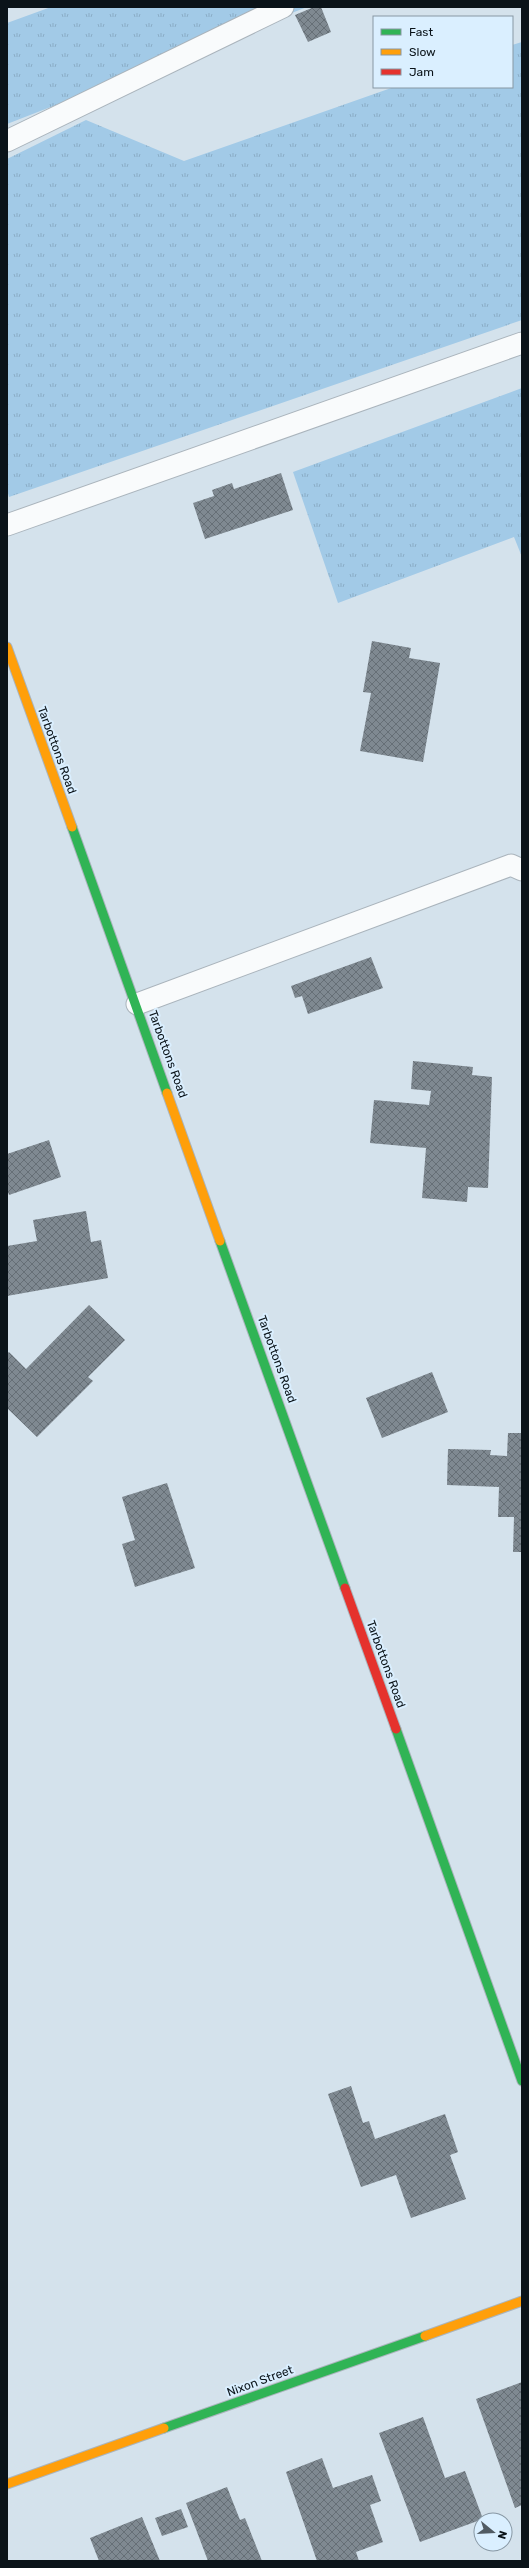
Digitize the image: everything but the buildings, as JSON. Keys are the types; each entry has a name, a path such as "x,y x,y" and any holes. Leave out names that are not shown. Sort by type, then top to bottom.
{"street":[{"name":"Tarbottons Road","path":"7,647 137,1004 522,2080"},
{"name":"Nixon Street","path":"7,2484 522,2301"}],"lane":[{"path":"7,141 283,7"},
{"path":"7,525 522,343"},
{"path":"137,1004 511,866 522,870"}],"green space":[{"path":"51,7 307,7 7,124 7,23"},
{"path":"522,42 522,320 9,497 7,490 7,159 86,120 184,161 391,88 513,88 513,45"},
{"path":"522,388 522,557 514,537 338,603 293,472"}],"traffic: fast":[{"path":"72,827 167,1093"},
{"path":"220,1241 345,1588"},
{"path":"396,1729 522,2081"},
{"path":"164,2428 425,2336"}],"traffic: slow":[{"path":"7,647 72,827"},
{"path":"167,1093 220,1241"},
{"path":"425,2336 522,2301"},
{"path":"7,2484 164,2428"}],"traffic: jam":[{"path":"345,1588 396,1729"}]}
